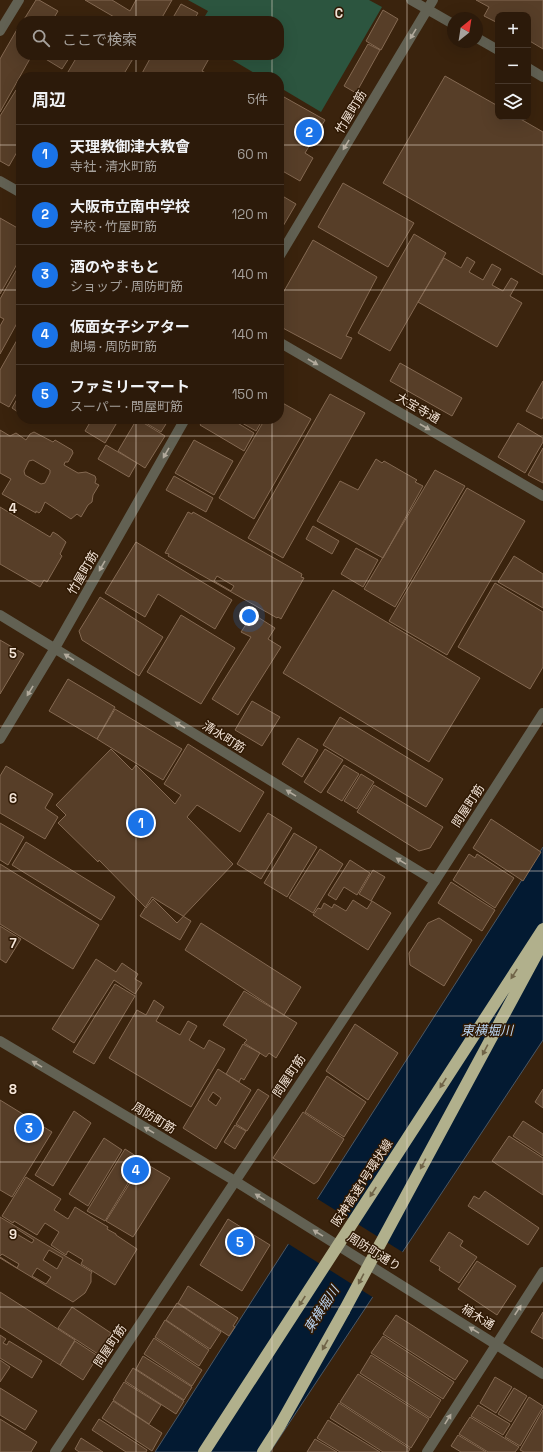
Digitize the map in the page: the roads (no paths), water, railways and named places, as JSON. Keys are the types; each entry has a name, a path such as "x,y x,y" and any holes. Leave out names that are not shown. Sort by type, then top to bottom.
{"highway":[{"name":"阪神高速1号環状線","path":"204,1452 543,929"},
{"path":"263,1452 283,1420 344,1311 543,942"}],"street":[{"path":"0,31 19,0"},
{"path":"411,0 430,5 447,19"},
{"name":"竹屋町筋","path":"284,249 430,5"},
{"path":"483,41 495,48"},
{"path":"531,70 543,77"},
{"path":"0,181 16,191"},
{"name":"大宝寺通","path":"284,345 543,496"},
{"name":"竹屋町筋","path":"0,739 55,648 182,424"},
{"name":"清水町筋","path":"0,615 435,881"},
{"name":"問屋町筋","path":"55,1452 435,881 543,713"},
{"name":"周防町筋","path":"0,1042 235,1181 293,1218"},
{"name":"周防町通り","path":"293,1218 399,1283"},
{"path":"427,1452 543,1272"},
{"name":"楠木通","path":"399,1283 543,1374"}],"water":[{"name":"東横堀川","path":"543,847 543,1040 270,1452 155,1452"}],"place":[{"name":"大阪市立南中学校","path":"309,132"},
{"name":"天理教御津大教會","path":"141,823"},
{"name":"酒のやまもと","path":"29,1128"},
{"name":"仮面女子シアター","path":"136,1170"},
{"name":"ファミリーマート","path":"240,1242"}]}
